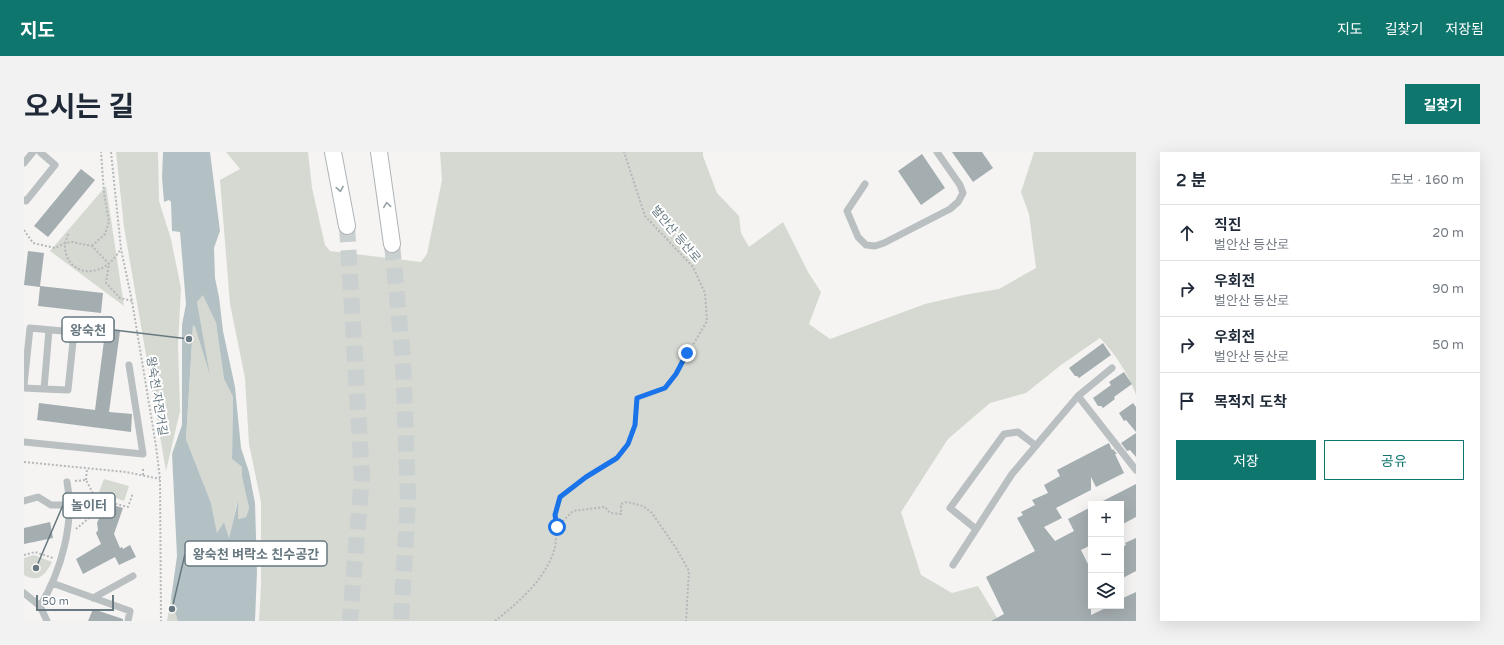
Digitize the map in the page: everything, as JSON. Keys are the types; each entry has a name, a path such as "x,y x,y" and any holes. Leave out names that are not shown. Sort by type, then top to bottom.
{"highway":[{"path":"333,152 347,226"},
{"path":"379,152 392,244"}],"lane":[{"path":"24,164 33,152"},
{"path":"24,200 26,201 55,165 40,152"},
{"path":"865,184 847,211 858,238 866,245 875,246 884,243 950,209 958,202 963,193 960,185 937,152"},
{"path":"27,327 74,332 68,390 24,386 27,327"},
{"path":"44,389 49,330"},
{"path":"24,442 143,454 130,365"},
{"path":"953,565 1012,474 1035,445 1078,396 1112,368"},
{"path":"1078,396 1136,470"},
{"path":"976,529 950,508 1004,434 1018,432 1035,445"},
{"path":"40,606 52,583 66,538 69,505 67,482"},
{"path":"24,501 38,497 51,505 69,505"},
{"path":"93,598 133,576"},
{"path":"52,583 130,611 128,621"},
{"path":"24,593 40,606 47,621"}],"path":[{"path":"92,246 106,234 109,222 104,193 101,152"},
{"name":"왕숙천 자전거길","path":"111,152 121,250 132,300 160,479 161,621"},
{"name":"벌안산 등산로","path":"557,527 555,515 560,497 586,477 617,458 628,444 635,425 637,398 665,388 676,374 707,321 705,293 693,267 645,216 624,152"},
{"path":"24,230 34,243 55,248 65,243 72,242 92,246 108,264 106,283 120,298 132,300"},
{"path":"68,234 65,243 66,254 70,264 86,271 98,270 108,264 121,250"},
{"path":"24,462 126,472 160,479"},
{"path":"143,467 143,475"},
{"path":"66,538 89,518 96,499 86,480 87,468"},
{"path":"67,482 86,480"},
{"path":"96,499 128,507 133,493"},
{"path":"495,621 513,607 543,575 555,547 557,527 573,511 605,508 610,514 621,514 621,504 627,502 643,506 652,513 676,548 689,572 686,621"},
{"path":"24,555 35,552 60,560"}],"shaded area":[{"path":"116,152 158,152 159,201 171,239 181,288 178,345 180,411 166,471 124,227"},
{"path":"163,152 210,152 220,231 214,248 215,278 223,331 235,387 241,448 249,472 255,503 257,571 255,621 178,621 171,599 177,556 172,454 182,425 182,325 186,304 180,232 172,231 171,202 169,200 164,202 162,178","holes":["203,295 216,323 224,379 233,397 232,459 242,467 242,477 249,508 246,517 238,519 238,501 229,538 224,522 217,533 211,503 186,439 193,325 195,327 210,375 197,302"]},
{"path":"226,152 308,152 312,188 325,245 330,251 421,262 427,254 442,180 440,152 703,152 703,156 717,193 739,216 741,233 749,247 783,222 808,272 821,292 809,324 830,339 925,304 999,289 1036,268 1029,214 1021,192 1034,152 1136,152 1136,395 1130,379 1111,351 1100,338 1061,365 1026,393 990,403 948,439 901,512 921,575 952,593 978,586 999,621 259,621 261,585 261,502 249,444 245,378 230,304 220,180 240,169"},
{"path":"106,186 124,306 50,251"},
{"path":"203,294 216,323 224,379 233,397 232,459 242,467 242,477 249,508 246,517 238,519 237,503 229,539 224,522 217,534 211,503 186,439 193,325 195,327 209,371 197,302"},
{"path":"104,479 129,486 124,501 99,492"},
{"path":"34,555 52,562 47,571 38,578 24,575 24,558"},
{"path":"171,599 178,618 178,621 167,621"}],"building":[{"path":"952,152 982,152 993,168 973,182"},
{"path":"922,154 945,188 921,205 898,171"},
{"path":"81,169 95,180 48,237 34,226"},
{"path":"28,251 44,253 40,286 103,293 101,313 38,306 40,287 24,285"},
{"path":"103,319 115,320 114,331 120,331 109,412 132,414 131,432 37,420 39,403 95,410 105,333 101,333"},
{"path":"1103,343 1111,355 1079,378 1075,376 1069,368"},
{"path":"1124,372 1132,384 1114,397 1115,399 1103,408 1098,406 1093,398 1111,385 1109,382"},
{"path":"1133,403 1136,407 1136,432 1126,420 1124,421 1119,413"},
{"path":"1136,433 1136,457 1130,450 1127,451 1121,443"},
{"path":"1109,443 1112,450 1113,449 1117,454 1115,454 1124,473 1096,487 1091,477 1091,490 1056,508 1062,518 1044,527 1055,541 1074,531 1068,519 1088,509 1088,546 1081,550 1088,564 1088,609 1091,609 1091,615 1104,609 1124,609 1124,598 1136,592 1136,621 991,621 1004,614 986,577 1035,551 1017,518 1023,515 1021,512 1035,505 1032,500 1048,493 1044,485 1060,476 1057,470"},
{"path":"1136,484 1136,517 1124,523 1124,501 1103,501"},
{"path":"106,503 123,508 114,534 120,548 122,547 123,549 130,545 136,557 119,565 115,557 83,574 76,559 101,544 96,533 98,530 97,523"},
{"path":"50,522 53,538 24,544 24,528"},
{"path":"1136,538 1136,571 1124,577 1124,546 1126,545 1125,543"},
{"path":"93,609 123,619 123,621 88,621"}],"tunnel":[{"path":"347,226 362,476 350,621"},
{"path":"392,244 403,360 408,499 401,621"}],"place":[{"name":"왕숙천","path":"189,339"},
{"name":"놀이터","path":"36,568"},
{"name":"왕숙천 벼락소 친수공간","path":"172,609"}],"route":[{"path":"557,527 555,515 560,497 586,477 617,458 628,444 635,425 637,398 665,388 676,374 687,353"}]}
